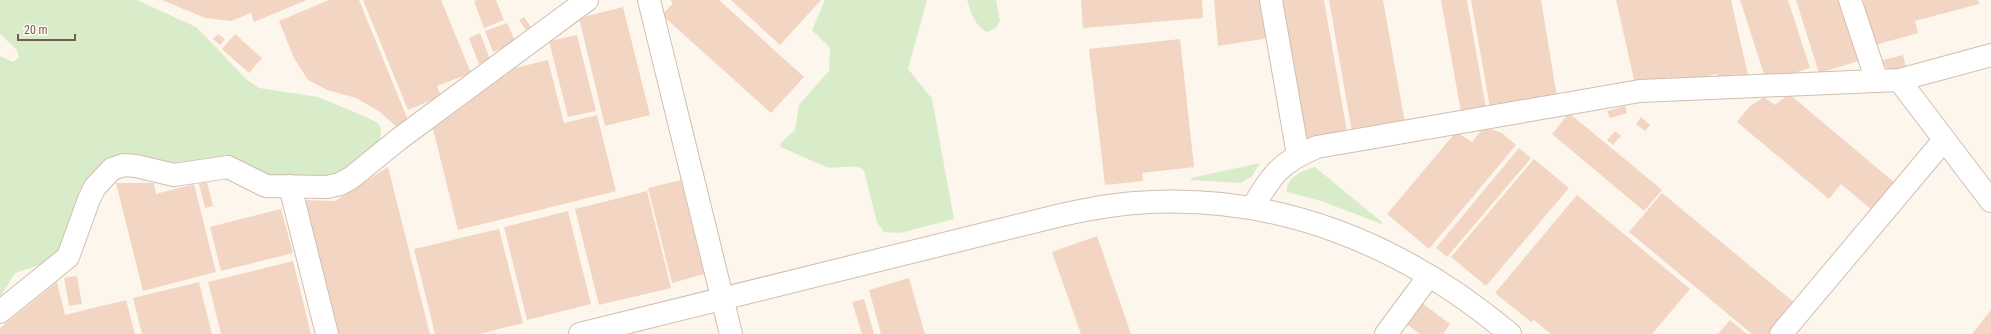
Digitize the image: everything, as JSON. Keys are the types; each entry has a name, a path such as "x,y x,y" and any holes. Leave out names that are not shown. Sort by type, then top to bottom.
{"street":[{"path":"0,312 68,257 89,199 95,187 112,168 124,165 136,166 174,175 228,167 266,186 327,187 340,184 351,178 399,139 587,0"},
{"path":"649,0 731,334"},
{"path":"1271,0 1298,155"},
{"path":"1850,0 1877,81"},
{"path":"1252,208 1267,183 1280,167 1298,155 1317,147 1640,91 1899,80 1991,55"},
{"path":"1899,80 1991,201"},
{"path":"1781,334 1944,140"},
{"path":"290,186 327,334"},
{"path":"580,334 1096,208 1135,203 1174,202 1213,203 1252,208 1299,218 1344,233 1374,245 1429,276 1469,302 1510,334"},
{"path":"1386,334 1429,276"}],"green space":[{"path":"0,0 137,0 196,27 247,80 259,88 318,97 378,123 381,129 380,142 337,177 276,179 123,158 64,248 52,261 15,273 0,297 0,56 13,62 19,58 17,50 0,34"},
{"path":"825,0 927,0 908,69 932,99 954,219 900,233 884,232 877,222 864,171 861,168 826,167 781,147 780,144 795,130 799,105 829,71 830,48 812,30"},
{"path":"967,0 996,0 1000,21 996,28 987,32 979,26 974,19"},
{"path":"1260,163 1252,176 1241,183 1191,180 1191,178"},
{"path":"1315,167 1383,223 1382,224 1321,201 1287,192 1287,187 1292,178 1305,170"}],"building":[{"path":"162,0 307,0 254,22 251,13 231,21 205,18"},
{"path":"329,0 359,0 408,120 398,128 380,112 356,98 327,90 308,80 294,58 279,21"},
{"path":"363,0 441,0 471,73 437,86 441,96 408,110"},
{"path":"496,0 504,20 484,28 474,1"},
{"path":"670,0 719,0 804,77 771,113 662,15 673,3"},
{"path":"731,0 821,0 780,45"},
{"path":"1081,0 1202,0 1203,18 1083,28"},
{"path":"1214,0 1262,0 1269,38 1218,46"},
{"path":"1282,0 1324,0 1347,132 1306,139"},
{"path":"1329,0 1383,0 1405,123 1352,132"},
{"path":"1441,0 1467,0 1486,108 1461,112"},
{"path":"1471,0 1541,0 1557,97 1490,108"},
{"path":"1616,0 1731,0 1748,75 1737,77 1736,74 1718,78 1717,74 1686,81 1685,77 1671,80 1670,77 1635,84"},
{"path":"1740,0 1788,0 1810,68 1788,75 1764,74"},
{"path":"1796,0 1840,0 1859,61 1819,73"},
{"path":"1863,0 1978,0 1979,4 1915,21 1918,33 1875,45"},
{"path":"623,7 650,115 605,126 579,18"},
{"path":"524,17 531,27 526,30 519,20"},
{"path":"507,23 516,43 493,52 485,31"},
{"path":"480,33 490,59 479,64 469,38"},
{"path":"218,34 225,39 220,45 213,39"},
{"path":"235,34 262,58 249,73 222,49"},
{"path":"577,35 596,111 568,117 549,41"},
{"path":"1180,39 1194,167 1142,173 1143,181 1105,185 1089,49"},
{"path":"1903,55 1906,67 1893,71 1885,67 1883,60"},
{"path":"548,60 564,123 597,115 616,191 458,230 433,129 515,68"},
{"path":"1789,94 1895,183 1872,210 1841,184 1829,199 1737,122 1750,106 1764,97 1775,105"},
{"path":"1625,106 1627,113 1610,118 1607,111"},
{"path":"1569,113 1662,190 1644,211 1552,134"},
{"path":"1641,117 1650,125 1645,131 1636,124"},
{"path":"1484,127 1502,133 1516,145 1429,249 1387,214 1456,132 1472,142"},
{"path":"1615,131 1621,136 1613,145 1607,140"},
{"path":"1519,148 1531,158 1447,257 1436,248"},
{"path":"1534,159 1569,188 1486,286 1451,257"},
{"path":"388,167 430,334 338,334 304,200 335,201"},
{"path":"681,180 704,274 672,283 648,188"},
{"path":"207,182 213,206 205,208 199,184"},
{"path":"116,183 154,183 156,194 194,184 216,272 143,291"},
{"path":"647,191 671,288 599,305 575,209"},
{"path":"1662,193 1796,304 1770,334 1752,334 1629,232"},
{"path":"1577,195 1690,289 1652,334 1551,334 1534,320 1531,322 1495,293"},
{"path":"281,209 293,253 221,271 210,227"},
{"path":"568,211 591,304 527,320 504,227"},
{"path":"499,229 523,323 479,334 435,334 414,249"},
{"path":"1097,236 1131,334 1081,334 1052,252"},
{"path":"293,261 311,334 221,334 208,282"},
{"path":"77,276 82,304 69,306 64,278"},
{"path":"909,278 925,334 881,334 869,290"},
{"path":"57,282 65,315 126,300 135,334 0,334 0,328"},
{"path":"199,282 212,334 142,334 133,298"},
{"path":"864,299 874,334 862,334 852,302"},
{"path":"1422,303 1450,324 1443,334 1420,334 1406,324"},
{"path":"1991,310 1991,334 1972,334"},
{"path":"1730,320 1747,334 1718,334"}]}
